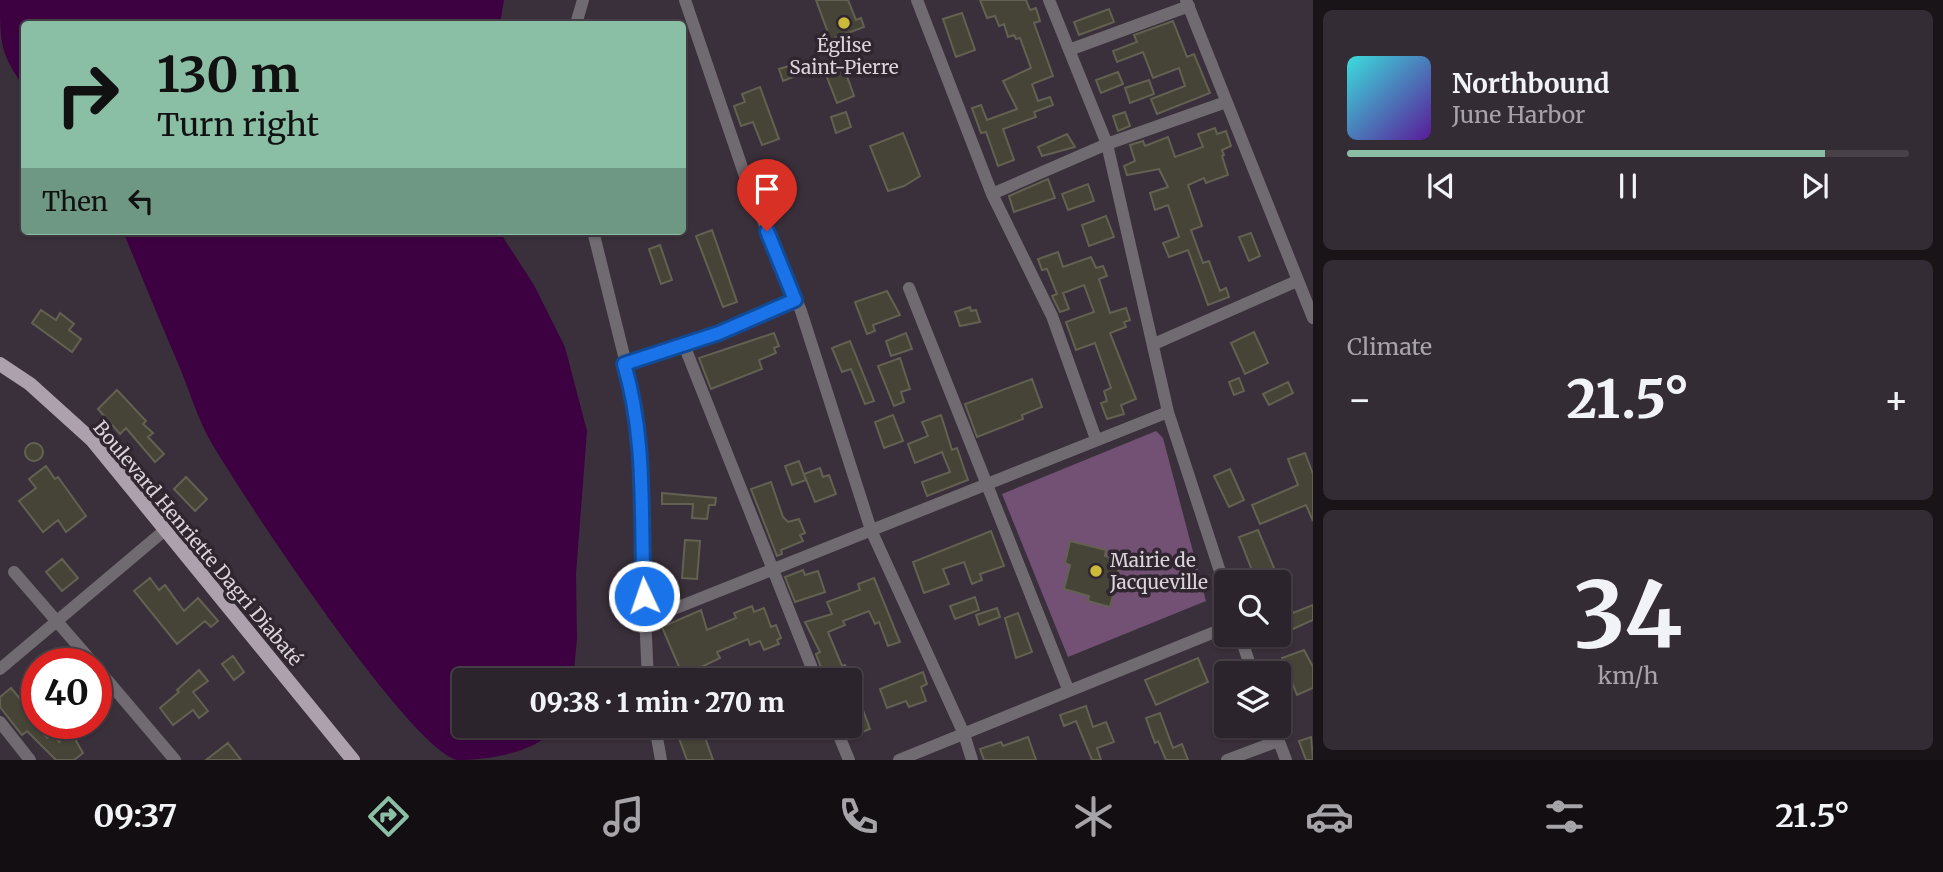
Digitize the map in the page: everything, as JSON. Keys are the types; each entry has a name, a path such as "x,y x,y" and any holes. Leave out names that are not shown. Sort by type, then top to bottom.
{"main road":[{"name":"Boulevard Henriette Dagri Diabaté","path":"0,364 30,384 92,440 353,760"}],"street":[{"path":"577,21 583,0"},
{"path":"685,0 748,185 795,300 871,530 964,734 972,760"},
{"path":"917,0 992,194 1052,316 1096,439"},
{"path":"1049,0 1107,144 1168,412 1220,570"},
{"path":"1069,50 1187,3 1313,317"},
{"path":"992,194 1107,144 1226,102"},
{"path":"594,235 637,408 643,477 648,668"},
{"path":"1154,344 1297,281"},
{"path":"909,288 1068,689"},
{"path":"624,364 684,345 795,300"},
{"path":"684,345 812,668"},
{"path":"646,620 1168,412"},
{"path":"0,668 165,530"},
{"path":"14,572 81,648"},
{"path":"899,760 1068,689 1214,632"},
{"path":"112,685 175,760"},
{"path":"0,722 30,760"},
{"path":"657,738 661,760"},
{"path":"840,738 849,760"},
{"path":"1277,738 1286,760"},
{"path":"1227,760 1278,741"}],"shaded area":[{"path":"0,0 504,0 500,21 21,21 21,82 6,56 0,27"},
{"path":"125,235 502,235 534,285 565,347 587,431 576,574 577,639 574,668 452,668 452,738 545,738 512,753 457,760 434,745 403,713 327,616 255,512 211,442"},
{"path":"1156,431 1163,438 1206,601 1068,657 1002,494"}],"building":[{"name":"Église Saint-Pierre","path":"816,0 848,0 856,20 861,18 864,27 827,41 823,32 827,30"},
{"path":"980,0 1026,0 1030,10 1036,8 1040,21 1034,23 1053,76 1032,84 1038,101 1050,97 1053,105 1034,112 1036,117 1003,129 1014,160 998,166 986,132 981,133 972,108 981,105 987,120 1017,109 1003,81 1031,68 1020,38 1016,39 1014,35 1008,37 1004,24 999,26 995,16 987,18"},
{"path":"1109,9 1114,22 1079,35 1074,22"},
{"path":"962,13 975,50 956,57 943,19"},
{"path":"1173,21 1187,57 1194,54 1210,93 1157,114 1151,99 1185,86 1179,68 1153,78 1143,52 1117,62 1113,51 1137,42 1134,35"},
{"path":"792,65 796,76 783,81 779,69"},
{"path":"843,65 854,96 837,103 825,72"},
{"path":"1118,72 1123,84 1101,93 1096,80"},
{"path":"1149,80 1154,94 1130,103 1125,88"},
{"path":"760,87 779,139 762,145 753,122 741,126 734,106 745,102 742,94"},
{"path":"846,112 851,127 836,133 831,117"},
{"path":"1125,112 1130,126 1118,131 1113,116"},
{"path":"1215,128 1217,134 1226,131 1231,146 1222,150 1228,175 1206,183 1204,178 1188,185 1202,226 1191,230 1203,263 1209,261 1220,291 1226,288 1229,297 1208,305 1188,250 1169,257 1163,243 1179,237 1168,205 1155,210 1150,193 1168,187 1159,169 1127,175 1124,166 1135,161 1130,145 1143,141 1145,146 1168,137 1175,157 1203,147 1198,134"},
{"path":"903,133 920,176 904,186 888,191 870,146"},
{"path":"1067,134 1075,147 1042,156 1038,147"},
{"path":"1048,179 1055,198 1014,212 1009,196"},
{"path":"1088,184 1094,201 1068,210 1062,194"},
{"path":"1106,216 1114,237 1089,246 1082,225"},
{"path":"712,230 737,302 723,307 696,236"},
{"path":"1251,233 1260,256 1249,261 1239,237"},
{"path":"660,245 672,280 661,284 649,249"},
{"path":"1058,252 1063,267 1091,257 1096,268 1103,266 1107,276 1099,279 1110,313 1126,308 1130,320 1124,322 1126,327 1110,333 1136,399 1121,405 1124,414 1107,419 1101,403 1107,401 1104,391 1111,388 1095,343 1076,350 1066,322 1094,312 1084,285 1063,293 1069,309 1060,312 1052,296 1057,294 1047,269 1042,270 1038,259"},
{"path":"887,291 900,315 873,325 875,331 867,334 855,302"},
{"path":"970,307 971,311 976,310 980,322 960,326 955,312"},
{"path":"41,310 56,320 60,313 74,324 69,330 81,339 72,352 32,323"},
{"path":"1254,332 1268,363 1245,374 1231,343"},
{"path":"774,333 779,346 774,348 776,353 759,360 762,369 711,389 699,358"},
{"path":"906,333 912,349 891,356 886,341"},
{"path":"850,341 874,401 865,404 851,369 842,372 832,348"},
{"path":"900,358 910,389 901,392 904,402 894,406 878,366"},
{"path":"1239,378 1244,391 1234,395 1229,382"},
{"path":"1032,379 1042,407 1022,415 1023,419 977,437 965,404"},
{"path":"1288,382 1293,393 1269,405 1263,394"},
{"path":"117,390 146,421 143,424 153,433 148,437 164,454 155,462 126,428 120,434 98,409"},
{"path":"893,415 903,441 884,448 875,422"},
{"path":"941,415 952,450 957,448 968,480 927,496 922,482 950,472 942,452 915,463 908,444 928,436 922,422"},
{"path":"34,443 40,446 43,452 40,458 34,461 28,458 25,452 28,446"},
{"path":"1305,453 1313,474 1313,521 1306,505 1260,524 1252,505 1298,485 1288,459"},
{"path":"799,461 806,480 792,485 785,466"},
{"path":"46,466 55,479 58,477 86,516 66,532 58,520 43,532 19,501 36,488 29,479"},
{"path":"820,468 823,477 829,475 836,494 815,502 804,474"},
{"path":"1230,469 1244,500 1229,507 1214,476"},
{"path":"186,477 207,499 195,511 174,489"},
{"path":"771,482 783,517 788,522 799,519 805,533 800,535 803,541 781,550 782,554 777,556 751,489"},
{"path":"662,493 716,498 715,505 709,505 707,519 692,518 693,504 662,504"},
{"path":"1258,530 1275,570 1252,570 1239,537"},
{"path":"991,531 1004,566 980,574 982,580 972,584 964,562 943,569 949,584 924,593 913,562"},
{"path":"685,540 700,541 697,579 682,578"},
{"path":"1070,541 1106,550 1105,556 1110,557 1119,572 1110,607 1088,601 1089,596 1064,589 1070,565 1065,563"},
{"path":"62,559 78,578 62,591 46,572"},
{"path":"803,570 805,575 818,571 825,592 795,602 785,577"},
{"path":"150,578 159,590 165,585 184,611 198,598 218,621 211,627 205,621 177,644 134,591"},
{"path":"874,578 900,642 888,646 879,622 875,624 869,611 843,621 845,625 828,632 842,666 845,665 846,668 821,668 816,654 820,652 805,622 832,614 827,602 860,590 858,584"},
{"path":"975,597 979,610 955,619 950,606"},
{"path":"1313,605 1313,620 1291,630 1291,608 1293,613"},
{"path":"752,606 754,612 764,608 771,627 776,625 781,638 777,640 779,644 764,650 760,641 750,645 748,639 717,652 720,658 699,668 679,668 662,627 701,610 707,630 736,618 734,613"},
{"path":"997,608 1000,617 979,625 976,615"},
{"path":"1018,613 1032,652 1016,658 1005,618"},
{"path":"1304,650 1313,667 1313,688 1297,695 1291,680 1291,661 1283,661 1282,658"},
{"path":"233,656 244,672 234,680 222,664"},
{"path":"1198,658 1208,682 1156,705 1145,680"},
{"path":"199,670 208,681 193,692 208,711 199,718 193,710 173,725 160,708"},
{"path":"923,672 927,684 921,687 926,701 909,707 906,701 887,708 880,689"},
{"path":"11,688 21,700 21,734 0,707 0,697"},
{"path":"1086,706 1093,727 1106,722 1114,742 1097,748 1101,760 1092,760 1076,721 1064,726 1060,715"},
{"path":"862,707 870,729 862,732"},
{"path":"1160,713 1173,748 1182,744 1188,760 1166,760 1158,741 1155,743 1146,718"},
{"path":"1028,737 1036,760 984,760 980,749 1001,742 1003,746"},
{"path":"1311,737 1313,760 1306,760 1299,741"},
{"path":"679,738 705,738 713,760 687,760"},
{"path":"35,739 57,739 59,742 63,739 75,739 83,753 74,760 56,760"},
{"path":"228,743 241,760 206,760"}],"place":[{"name":"Église Saint-Pierre","path":"844,23"},
{"name":"Mairie de Jacqueville","path":"1096,571"}],"route":[{"path":"644,596 643,477 637,408 624,364 719,333 795,300 767,231"}]}
